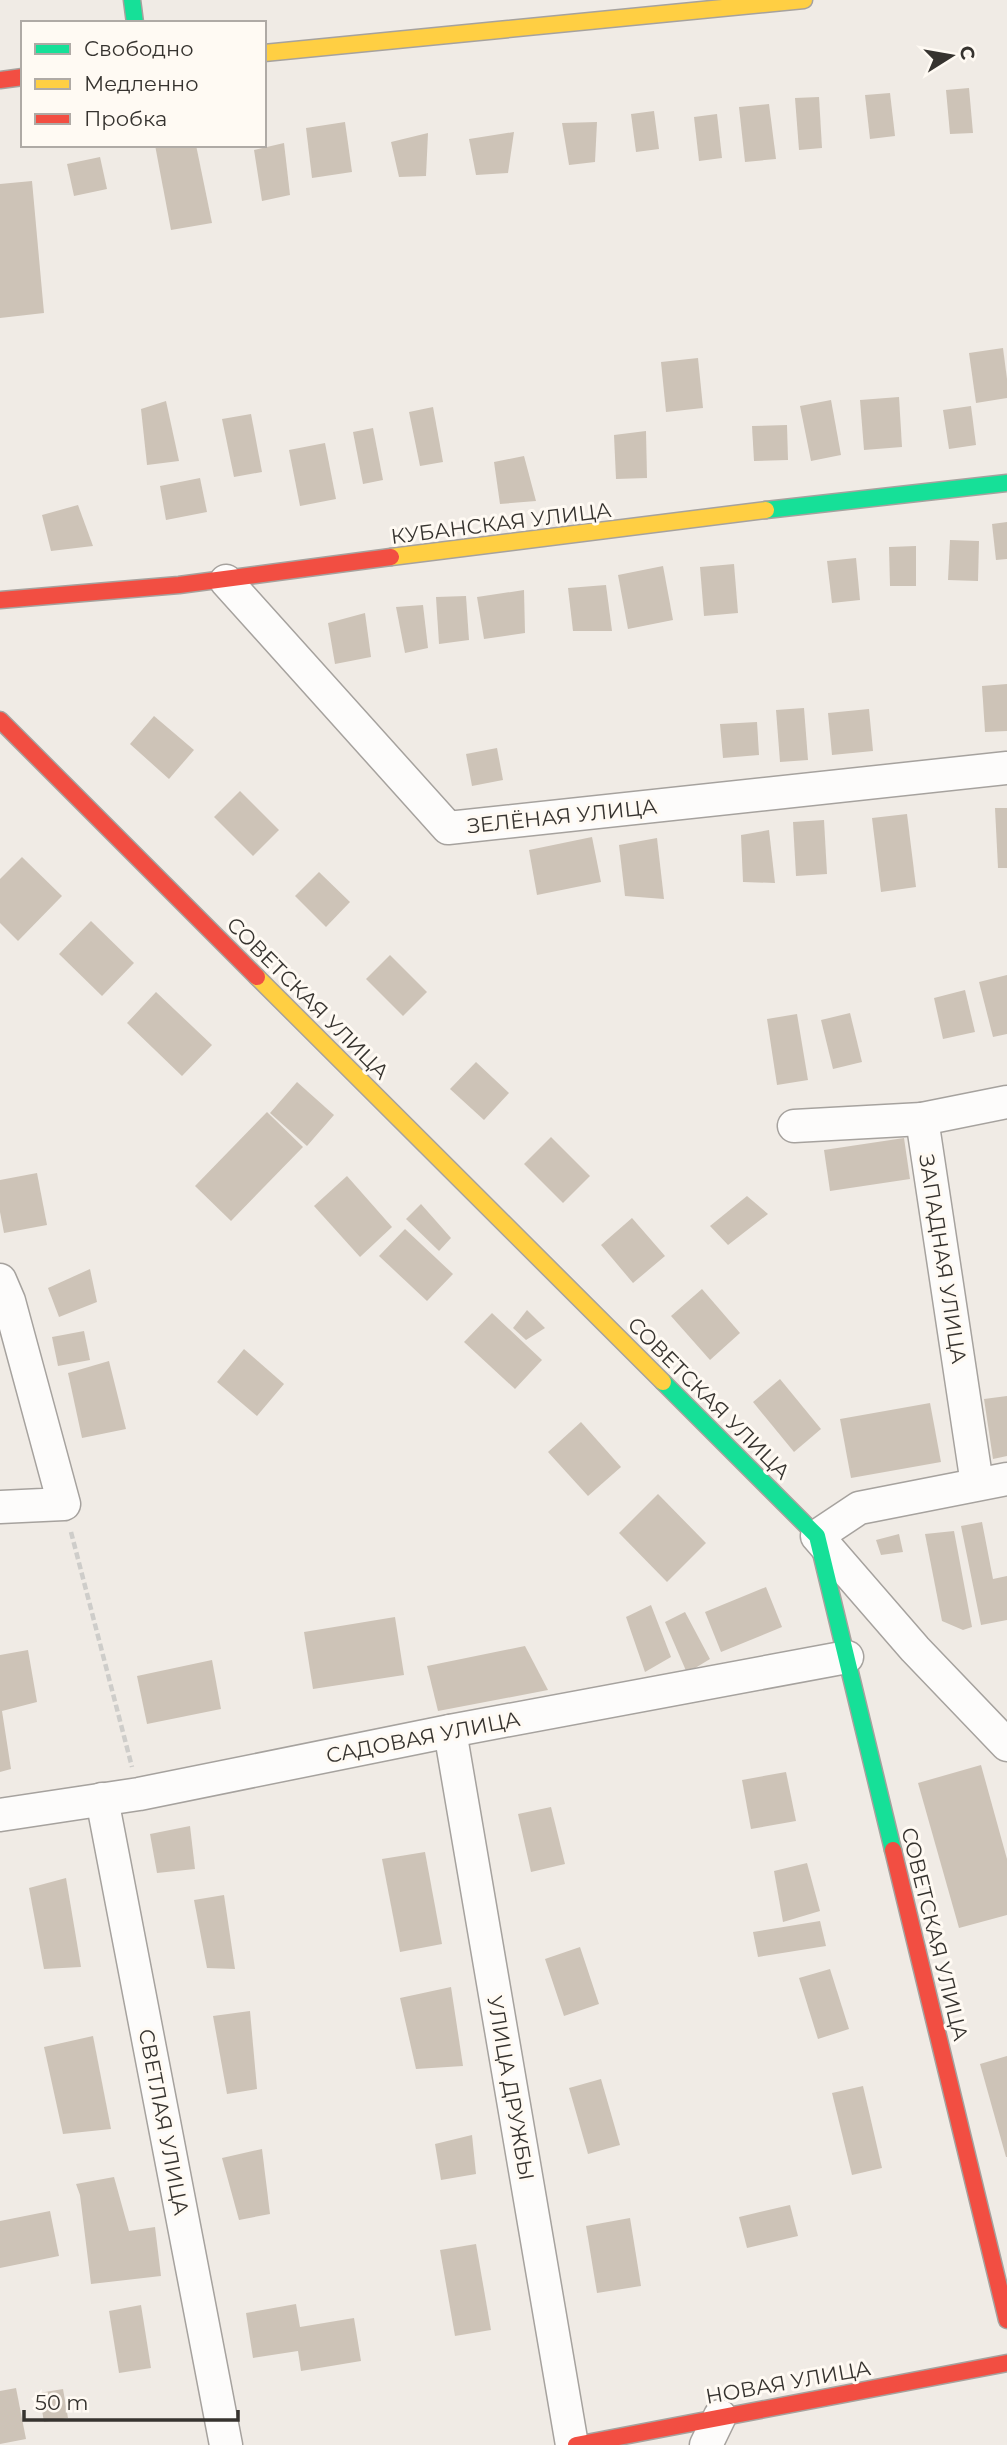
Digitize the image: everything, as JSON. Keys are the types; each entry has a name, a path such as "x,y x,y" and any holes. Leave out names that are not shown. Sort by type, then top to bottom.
{"street":[{"path":"132,0 135,21"},
{"path":"266,53 804,0"},
{"path":"0,80 21,77"},
{"name":"КУБАНСКАЯ УЛИЦА","path":"0,600 226,581 480,545 1007,483"},
{"name":"ЗЕЛЁНАЯ УЛИЦА","path":"226,581 448,828 1007,768"},
{"name":"СОВЕТСКАЯ УЛИЦА","path":"0,720 817,1536 1007,2320"},
{"path":"794,1126 922,1119 1007,1102"},
{"name":"ЗАПАДНАЯ УЛИЦА","path":"922,1119 992,1482"},
{"path":"0,1280 9,1301 64,1504 0,1507"},
{"path":"992,1482 859,1508 817,1536 915,1649 1007,1745"},
{"name":"САДОВАЯ УЛИЦА","path":"0,1815 139,1794 450,1731 847,1657"},
{"name":"УЛИЦА ДРУЖБЫ","path":"450,1731 574,2445"},
{"name":"СВЕТЛАЯ УЛИЦА","path":"102,1799 226,2445"},
{"name":"НОВАЯ УЛИЦА","path":"574,2445 1007,2363"},
{"path":"706,2445 720,2416"}],"path":[{"path":"64,1504 139,1794"}],"building":[{"path":"969,88 973,133 950,134 946,90"},
{"path":"890,93 895,136 870,139 865,95"},
{"path":"819,97 822,148 799,150 795,98"},
{"path":"769,104 776,159 745,162 739,107"},
{"path":"654,111 659,149 636,152 631,114"},
{"path":"717,114 722,158 699,161 694,117"},
{"path":"345,122 352,172 312,178 306,128"},
{"path":"597,122 595,162 569,165 562,123"},
{"path":"514,132 508,173 476,175 469,139"},
{"path":"428,133 426,176 399,177 391,142"},
{"path":"284,143 290,195 262,201 254,150"},
{"path":"155,147 196,147 212,223 171,230"},
{"path":"100,157 107,189 74,196 67,164"},
{"path":"32,181 44,313 0,318 0,184"},
{"path":"1003,348 1007,398 976,403 969,353"},
{"path":"698,358 703,408 666,412 661,362"},
{"path":"899,397 902,447 864,450 860,400"},
{"path":"831,400 841,455 811,461 800,406"},
{"path":"166,401 179,461 147,465 141,409"},
{"path":"971,406 976,445 949,449 943,410"},
{"path":"433,407 443,462 420,466 409,412"},
{"path":"251,414 262,472 234,477 222,419"},
{"path":"787,425 788,460 754,461 752,426"},
{"path":"373,428 383,480 363,484 353,432"},
{"path":"646,431 647,478 616,479 614,435"},
{"path":"325,443 336,499 300,506 289,450"},
{"path":"524,456 536,501 500,504 494,462"},
{"path":"200,478 207,512 166,520 160,486"},
{"path":"78,505 93,546 51,551 42,515"},
{"path":"1007,522 1007,559 996,560 992,524"},
{"path":"950,540 979,541 978,581 948,580"},
{"path":"916,546 916,586 890,586 889,547"},
{"path":"856,558 860,600 832,603 827,561"},
{"path":"734,564 738,613 704,616 700,567"},
{"path":"663,566 673,620 628,629 618,575"},
{"path":"606,585 612,631 573,631 568,588"},
{"path":"524,590 525,633 484,639 477,597"},
{"path":"466,596 469,640 439,644 436,597"},
{"path":"423,605 428,648 405,653 396,607"},
{"path":"365,613 371,657 335,664 328,623"},
{"path":"1007,684 1007,731 985,732 982,686"},
{"path":"804,708 808,760 780,762 776,710"},
{"path":"869,709 873,751 832,755 828,713"},
{"path":"154,716 194,750 169,779 130,744"},
{"path":"757,722 759,755 723,758 720,724"},
{"path":"497,748 503,780 472,786 466,754"},
{"path":"240,791 279,830 253,856 214,817"},
{"path":"995,808 1007,808 1007,868 998,868"},
{"path":"907,814 916,887 881,892 872,818"},
{"path":"824,820 827,874 796,876 793,822"},
{"path":"769,830 775,883 743,882 741,835"},
{"path":"592,837 601,882 537,895 529,850"},
{"path":"657,838 664,899 625,896 619,845"},
{"path":"22,857 62,896 18,941 0,923 0,879"},
{"path":"319,872 350,902 326,927 295,896"},
{"path":"91,921 134,963 102,996 59,954"},
{"path":"390,955 427,992 403,1016 366,979"},
{"path":"1007,975 1007,1034 993,1037 979,982"},
{"path":"965,990 975,1032 943,1039 934,998"},
{"path":"156,992 212,1045 182,1076 127,1023"},
{"path":"850,1013 862,1062 833,1069 821,1020"},
{"path":"797,1014 808,1080 777,1085 767,1019"},
{"path":"476,1062 509,1093 484,1120 450,1089"},
{"path":"297,1082 334,1115 307,1146 270,1113"},
{"path":"267,1112 303,1147 231,1221 195,1186"},
{"path":"551,1137 590,1176 563,1203 524,1164"},
{"path":"904,1138 910,1179 830,1191 824,1150"},
{"path":"37,1173 47,1225 4,1233 0,1212 0,1180"},
{"path":"347,1176 392,1227 360,1257 314,1206"},
{"path":"747,1196 768,1214 728,1245 710,1226"},
{"path":"421,1204 451,1238 439,1251 406,1219"},
{"path":"632,1218 665,1256 633,1283 601,1245"},
{"path":"405,1229 453,1274 427,1301 379,1256"},
{"path":"90,1269 97,1302 59,1317 48,1288"},
{"path":"702,1289 740,1333 710,1360 671,1316"},
{"path":"527,1310 545,1328 526,1340 513,1328"},
{"path":"492,1313 542,1360 515,1389 464,1342"},
{"path":"84,1331 90,1360 58,1366 52,1337"},
{"path":"244,1349 284,1384 257,1416 217,1382"},
{"path":"109,1361 126,1429 82,1438 68,1373"},
{"path":"780,1379 821,1429 794,1452 753,1402"},
{"path":"1007,1396 1007,1456 993,1459 984,1399"},
{"path":"930,1403 941,1462 851,1478 840,1419"},
{"path":"581,1422 621,1467 588,1496 548,1452"},
{"path":"658,1494 706,1543 667,1582 619,1533"},
{"path":"982,1522 993,1579 1007,1576 1007,1620 981,1625 961,1526"},
{"path":"954,1531 972,1627 963,1630 942,1621 925,1534"},
{"path":"899,1534 903,1552 881,1555 876,1540"},
{"path":"766,1587 782,1627 721,1652 705,1612"},
{"path":"651,1605 671,1657 645,1672 626,1617"},
{"path":"685,1612 710,1659 687,1673 665,1622"},
{"path":"395,1617 404,1675 313,1689 304,1632"},
{"path":"525,1646 548,1690 438,1711 427,1666"},
{"path":"28,1650 37,1702 2,1711 11,1769 0,1772 0,1655"},
{"path":"212,1660 221,1709 147,1724 137,1676"},
{"path":"981,1765 1007,1859 1007,1915 959,1928 918,1783"},
{"path":"786,1772 796,1821 751,1829 742,1780"},
{"path":"551,1807 565,1864 531,1872 518,1814"},
{"path":"190,1826 195,1869 157,1873 150,1834"},
{"path":"425,1852 442,1944 400,1952 382,1859"},
{"path":"807,1863 820,1911 783,1922 774,1871"},
{"path":"66,1878 81,1967 44,1969 29,1888"},
{"path":"224,1895 235,1969 207,1968 194,1900"},
{"path":"820,1921 826,1946 758,1957 753,1932"},
{"path":"580,1947 599,2004 564,2016 545,1959"},
{"path":"830,1969 849,2029 818,2039 799,1978"},
{"path":"451,1987 463,2066 416,2069 400,1998"},
{"path":"250,2011 257,2089 227,2094 213,2016"},
{"path":"93,2036 111,2129 63,2134 44,2047"},
{"path":"1007,2056 1007,2157 1006,2157 980,2064"},
{"path":"601,2079 620,2145 588,2154 569,2088"},
{"path":"863,2086 882,2168 852,2175 832,2093"},
{"path":"472,2135 476,2174 441,2180 435,2144"},
{"path":"262,2149 270,2214 239,2220 222,2158"},
{"path":"114,2177 129,2231 155,2227 161,2276 91,2284 80,2195 76,2184"},
{"path":"790,2205 798,2236 747,2248 739,2217"},
{"path":"50,2211 59,2256 0,2268 0,2221"},
{"path":"630,2218 641,2286 597,2293 586,2226"},
{"path":"476,2244 491,2330 455,2336 440,2250"},
{"path":"296,2304 300,2327 354,2318 361,2361 301,2371 298,2351 253,2358 246,2313"},
{"path":"141,2305 151,2368 119,2373 109,2311"},
{"path":"16,2388 26,2439 0,2444 0,2391"},
{"path":"63,2389 68,2418 44,2422 39,2393"}],"traffic: fast":[{"path":"132,0 135,21"},
{"path":"766,510 1007,483"},
{"path":"663,1382 817,1536 893,1850"}],"traffic: slow":[{"path":"266,53 804,0"},
{"path":"391,557 766,510"},
{"path":"257,977 663,1382"}],"traffic: jam":[{"path":"0,80 21,77"},
{"path":"0,600 179,585 391,557"},
{"path":"0,720 257,977"},
{"path":"893,1850 1007,2320"},
{"path":"576,2445 1007,2363"}]}
